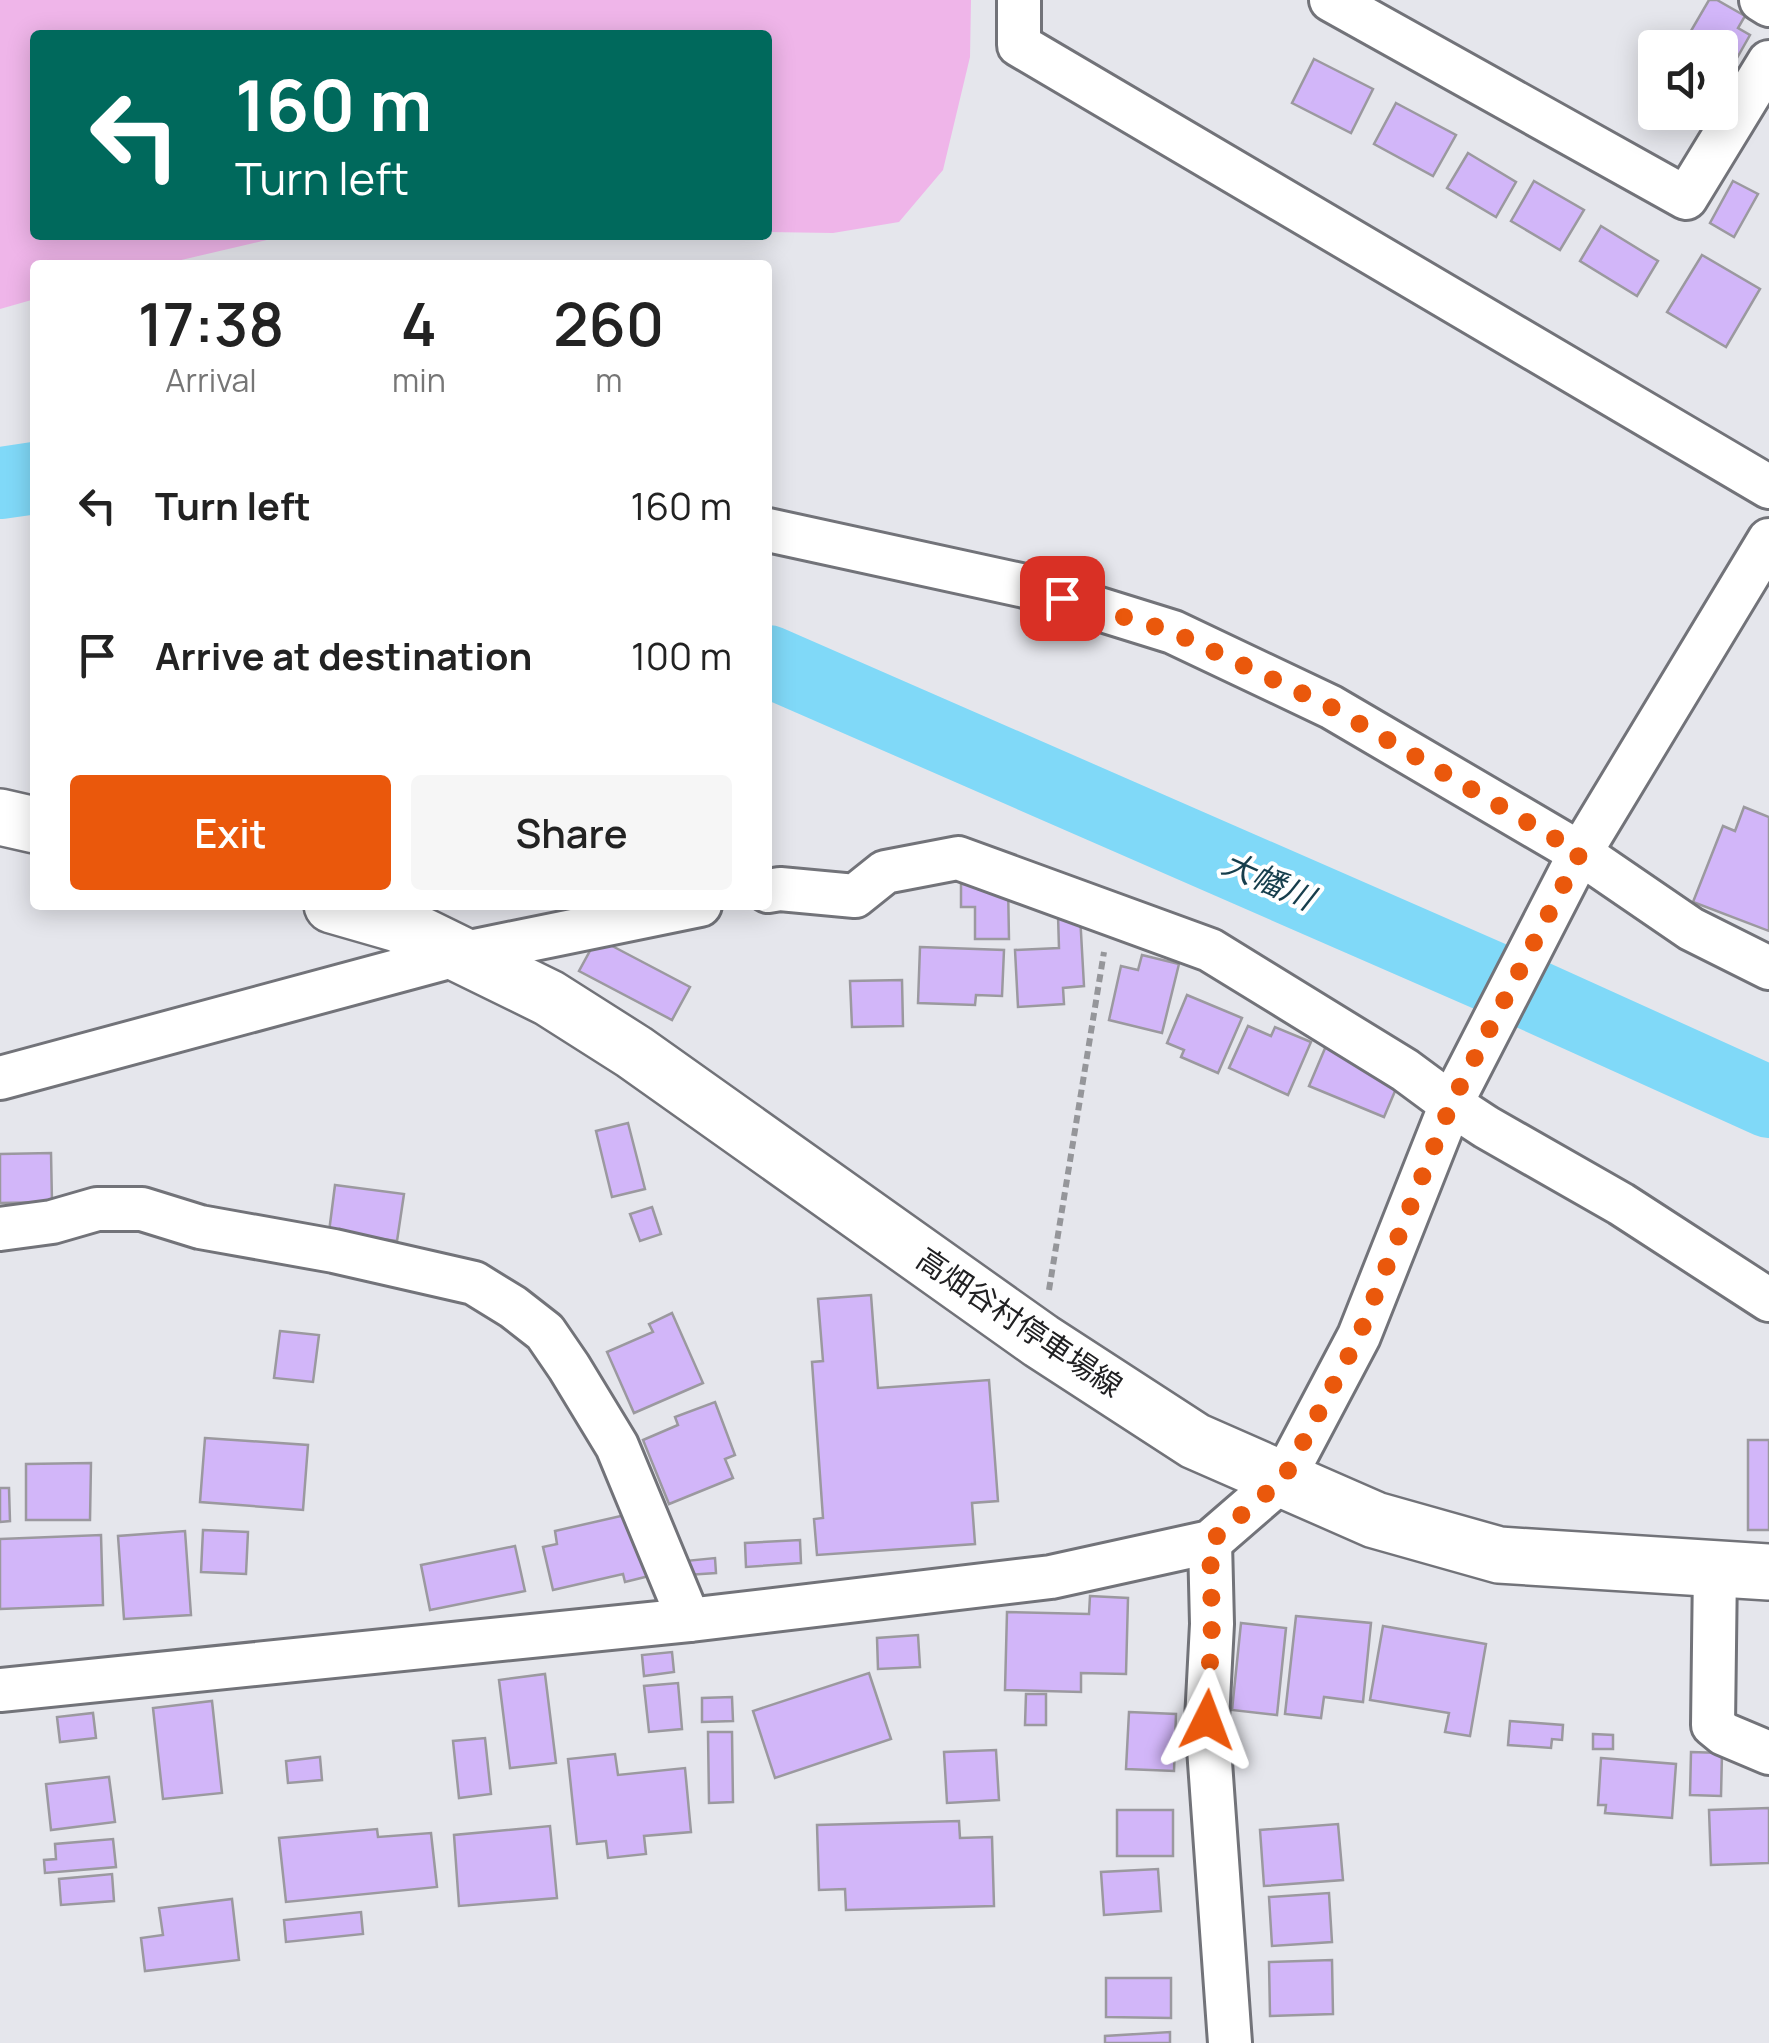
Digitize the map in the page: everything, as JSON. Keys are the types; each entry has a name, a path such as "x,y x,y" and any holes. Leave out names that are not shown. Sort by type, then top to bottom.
{"main road":[{"path":"0,817 30,823"},
{"name":"高畑谷村停車場線","path":"349,910 398,924 549,998 634,1052 1041,1341 1195,1441 1375,1520 1499,1555 1769,1572"}],"street":[{"path":"1018,0 1018,45 1769,487"},
{"path":"1332,0 1686,198 1769,62"},
{"path":"1761,0 1769,5"},
{"path":"772,531 1025,586 1173,632 1331,707 1580,853 1690,929 1769,968"},
{"path":"0,1690 689,1620 1051,1578 1210,1542 1284,1478 1359,1336 1457,1092 1580,853 1769,540"},
{"path":"772,891 855,896 884,872 958,858 1210,950 1405,1070 1457,1092 1486,1127 1621,1204 1769,1300"},
{"path":"0,1078 460,954 676,910"},
{"path":"0,1228 52,1222 96,1210 142,1209 200,1227 334,1251 474,1283 544,1332 569,1368 616,1446 689,1620"},
{"path":"1210,1542 1212,1624 1207,1720 1230,2043"},
{"path":"1714,1568 1714,1725 1724,1734 1769,1753"}],"path":[{"path":"1041,1341 1110,914"}],"shaded area":[{"path":"0,0 971,0 970,57 943,170 899,222 833,233 772,232 772,30 30,30 30,240 267,240 181,260 30,260 30,300 0,309"}],"building":[{"path":"1709,0 1717,0 1745,16 1738,28 1750,35 1738,56 1738,30 1692,30"},
{"path":"1314,59 1373,89 1351,133 1292,103"},
{"path":"1396,103 1456,135 1433,176 1374,144"},
{"path":"1468,153 1516,182 1496,217 1447,188"},
{"path":"1534,181 1584,210 1560,250 1511,221"},
{"path":"1733,181 1758,194 1734,237 1710,223"},
{"path":"1601,226 1658,261 1637,296 1580,261"},
{"path":"1702,255 1760,289 1726,347 1667,312"},
{"path":"1744,807 1769,817 1769,931 1693,902 1723,826 1735,831"},
{"path":"961,884 1008,884 1009,939 975,939 975,907 961,907"},
{"path":"1058,915 1080,915 1084,986 1063,988 1064,1004 1018,1007 1015,950 1059,948"},
{"path":"597,938 690,987 672,1020 579,971"},
{"path":"920,947 1004,950 1002,996 976,995 975,1005 918,1003"},
{"path":"1142,955 1179,964 1162,1033 1109,1020 1121,966 1138,970"},
{"path":"902,980 903,1026 852,1027 850,981"},
{"path":"1187,995 1242,1018 1218,1073 1181,1057 1184,1050 1167,1043"},
{"path":"1248,1026 1271,1036 1275,1027 1311,1042 1288,1095 1229,1068"},
{"path":"1326,1046 1401,1077 1384,1117 1309,1086"},
{"path":"628,1123 645,1189 612,1197 596,1131"},
{"path":"51,1153 52,1202 0,1203 0,1154"},
{"path":"335,1185 404,1194 397,1241 329,1232"},
{"path":"652,1207 661,1234 640,1241 630,1214"},
{"path":"871,1295 878,1388 989,1380 998,1501 972,1503 975,1544 817,1555 814,1519 823,1518 812,1362 823,1361 818,1299"},
{"path":"672,1313 703,1383 634,1413 607,1352 653,1332 649,1324"},
{"path":"280,1331 319,1335 313,1382 274,1378"},
{"path":"715,1402 735,1455 725,1459 733,1478 669,1504 643,1440 678,1425 675,1417"},
{"path":"205,1438 308,1445 303,1510 200,1502"},
{"path":"1748,1440 1769,1440 1769,1530 1748,1530"},
{"path":"91,1463 90,1520 26,1520 26,1464"},
{"path":"0,1488 9,1488 10,1521 0,1522"},
{"path":"634,1513 649,1576 625,1582 623,1574 553,1590 543,1547 557,1544 555,1531"},
{"path":"203,1530 248,1532 246,1574 201,1572"},
{"path":"185,1531 191,1615 124,1619 118,1536"},
{"path":"101,1535 103,1605 0,1609 0,1539"},
{"path":"800,1540 801,1563 746,1567 745,1543"},
{"path":"515,1546 525,1591 430,1610 421,1565"},
{"path":"715,1558 716,1573 687,1575 685,1561"},
{"path":"1090,1596 1128,1598 1126,1674 1081,1673 1081,1692 1005,1690 1007,1612 1089,1614"},
{"path":"1296,1616 1371,1623 1363,1702 1324,1697 1321,1718 1285,1714"},
{"path":"1241,1623 1286,1628 1277,1715 1232,1710"},
{"path":"1383,1626 1486,1644 1470,1736 1445,1732 1449,1713 1370,1700"},
{"path":"918,1635 920,1667 878,1669 877,1638"},
{"path":"672,1652 674,1672 644,1676 642,1655"},
{"path":"869,1673 891,1739 775,1778 753,1711"},
{"path":"545,1674 556,1763 510,1768 499,1680"},
{"path":"678,1683 682,1729 649,1732 644,1686"},
{"path":"1026,1694 1046,1694 1046,1725 1025,1725"},
{"path":"732,1697 733,1721 702,1722 702,1698"},
{"path":"212,1701 222,1793 163,1799 153,1708"},
{"path":"1129,1712 1176,1714 1174,1771 1126,1769"},
{"path":"93,1713 96,1738 60,1742 57,1717"},
{"path":"1510,1721 1563,1725 1562,1740 1552,1739 1551,1748 1508,1745"},
{"path":"708,1732 732,1732 733,1802 709,1803"},
{"path":"1593,1734 1613,1735 1613,1749 1593,1749"},
{"path":"485,1738 491,1794 459,1798 453,1741"},
{"path":"996,1750 999,1800 947,1803 944,1752"},
{"path":"1691,1752 1722,1753 1721,1796 1690,1795"},
{"path":"615,1754 618,1775 685,1768 691,1832 644,1836 646,1854 608,1858 606,1841 577,1844 568,1759"},
{"path":"320,1757 322,1780 288,1783 286,1761"},
{"path":"1601,1758 1676,1764 1672,1818 1605,1813 1606,1805 1598,1805"},
{"path":"109,1777 115,1822 51,1830 46,1784"},
{"path":"1769,1808 1769,1863 1711,1865 1709,1810"},
{"path":"1117,1810 1173,1810 1173,1856 1117,1856"},
{"path":"959,1821 960,1838 992,1837 994,1906 846,1910 845,1889 819,1890 817,1825"},
{"path":"1338,1824 1343,1880 1264,1886 1260,1830"},
{"path":"550,1826 557,1898 459,1906 454,1835"},
{"path":"377,1829 378,1837 431,1833 437,1887 286,1902 279,1838"},
{"path":"113,1839 116,1867 45,1873 44,1860 56,1859 55,1844"},
{"path":"1158,1869 1161,1911 1104,1915 1101,1872"},
{"path":"112,1874 114,1901 61,1905 59,1879"},
{"path":"1329,1893 1332,1942 1272,1946 1269,1897"},
{"path":"232,1899 239,1960 145,1971 141,1938 163,1935 159,1908"},
{"path":"361,1912 363,1934 286,1942 284,1920"},
{"path":"1332,1960 1333,2014 1270,2016 1269,1962"},
{"path":"1106,1978 1171,1978 1171,2018 1106,2017"},
{"path":"1170,2032 1170,2043 1105,2043 1105,2036"}],"waterway":[{"name":"大幡川","path":"0,483 30,479"},
{"name":"大幡川","path":"772,663 1769,1102"}],"route":[{"path":"1062,598 1173,632 1331,707 1580,853 1451,1104 1359,1336 1284,1478 1210,1542 1212,1624 1207,1720"}]}
